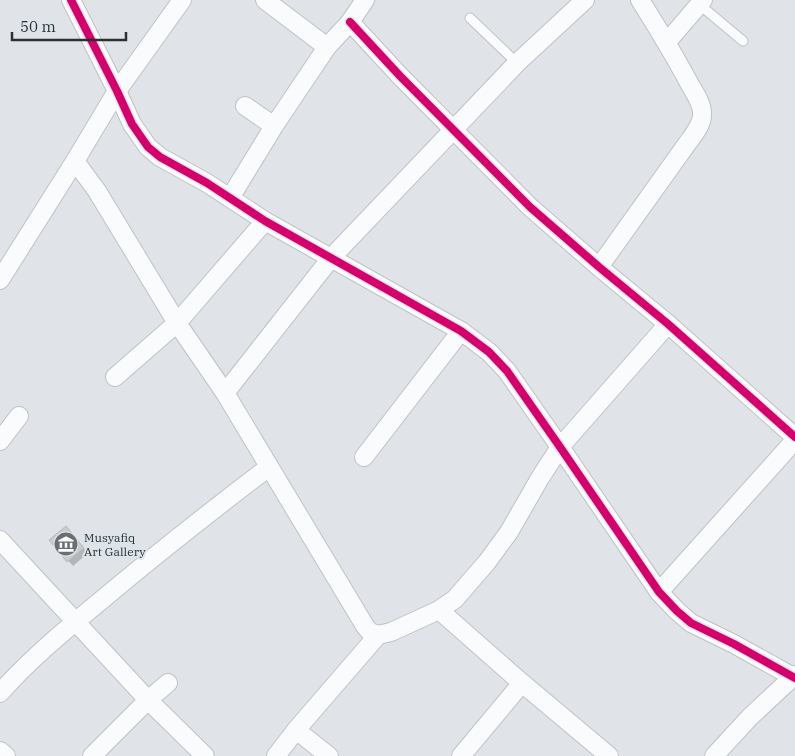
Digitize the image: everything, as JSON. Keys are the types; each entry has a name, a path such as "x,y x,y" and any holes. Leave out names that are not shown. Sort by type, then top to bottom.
{"street":[{"path":"71,0 132,124 148,147 160,157 206,182 265,220 461,331 499,361 659,592 691,623 794,677 750,717 714,756"},
{"path":"0,280 117,91 182,0"},
{"path":"265,0 327,47"},
{"path":"230,198 274,126 327,47 350,22 365,0"},
{"path":"225,393 331,258 517,63 585,0"},
{"path":"599,267 698,129 702,118 702,111 697,98 667,42 640,0"},
{"path":"667,42 701,2"},
{"path":"350,22 530,207 668,324 795,438 659,592"},
{"path":"245,106 274,126"},
{"path":"75,161 97,191 177,323 225,393 365,626 370,632 378,635 391,632 439,610 455,599 487,562 509,532 560,447 668,324"},
{"path":"115,377 177,323 265,220"},
{"path":"364,457 461,331"},
{"path":"0,441 18,416"},
{"path":"0,693 27,665 74,623 165,546 269,467"},
{"path":"1,543 74,623 205,756"},
{"path":"439,610 609,756"},
{"path":"276,756 378,635"},
{"path":"92,756 168,682"},
{"path":"461,756 522,683"},
{"path":"296,730 329,756"},
{"path":"0,751 6,756"}],"lane":[{"path":"701,2 743,41"},
{"path":"470,18 517,63"}],"building":[{"name":"Musyafiq Art Gallery","path":"66,526 84,548 67,562 49,540"}],"cycle path":[{"path":"71,0 132,124 148,147 160,157 207,183 265,221 461,331 489,352 507,371 659,592 691,623 734,644 795,678"},
{"path":"350,22 400,76 530,207 668,324 795,437"}],"place":[{"name":"Musyafiq Art Gallery","path":"66,544"}]}
